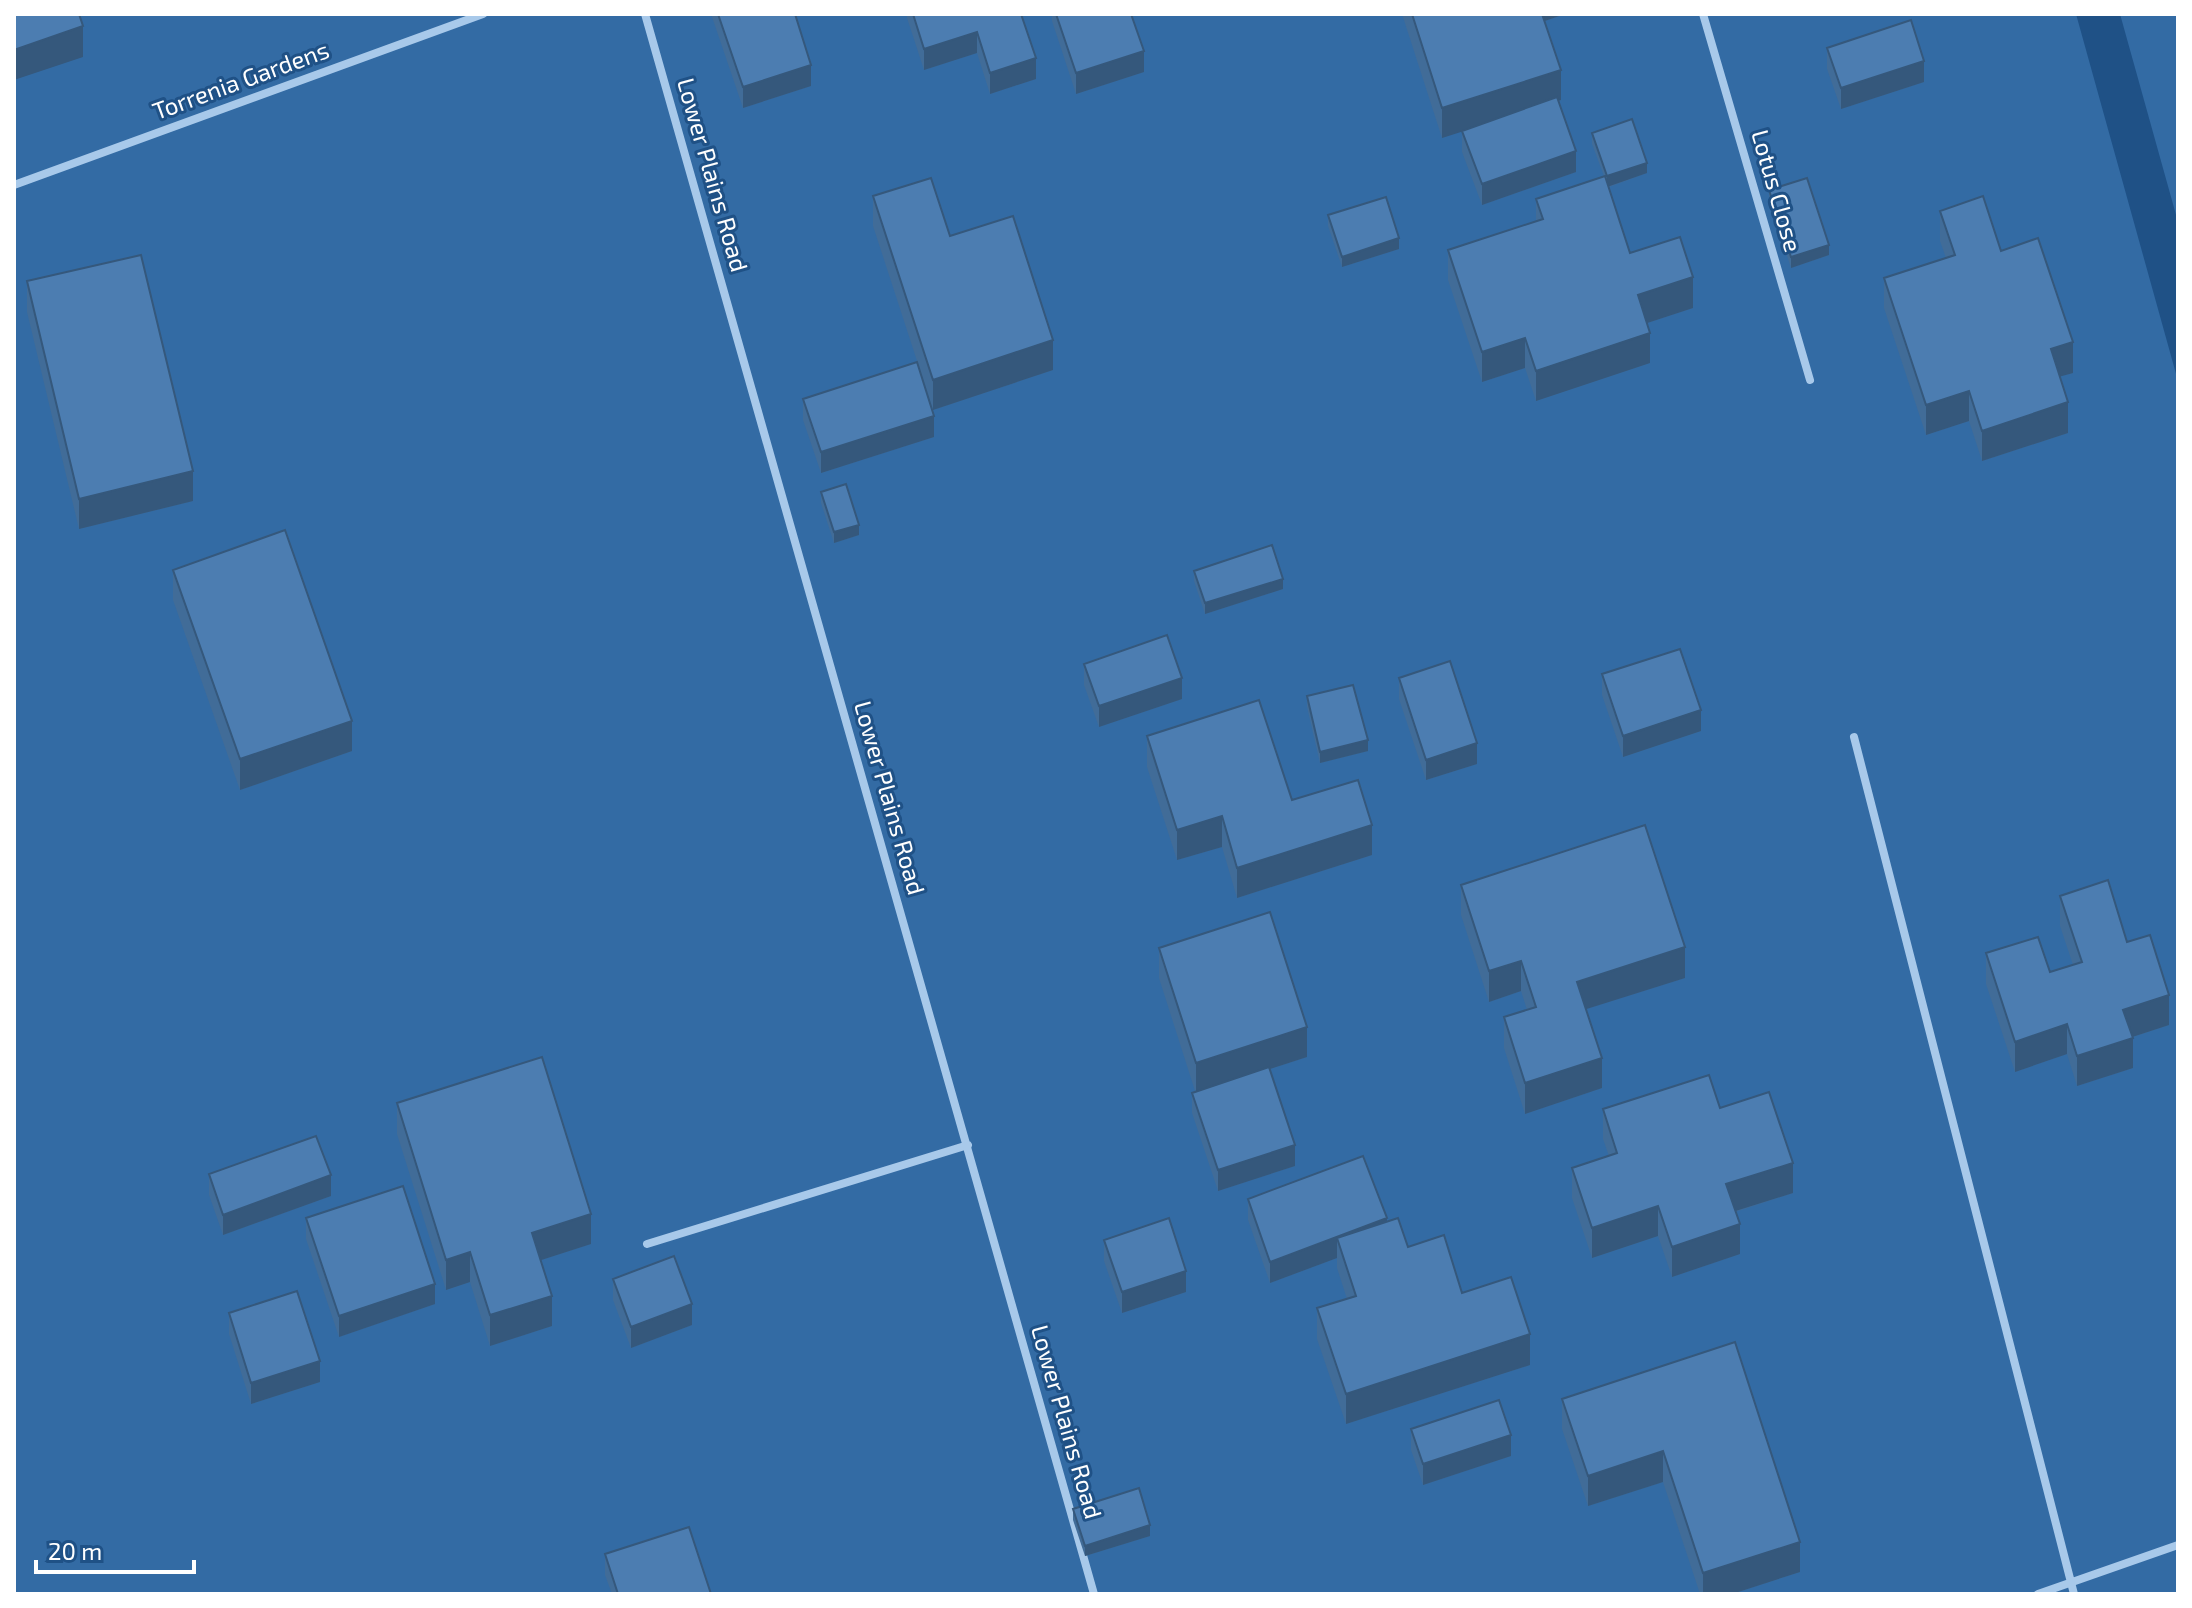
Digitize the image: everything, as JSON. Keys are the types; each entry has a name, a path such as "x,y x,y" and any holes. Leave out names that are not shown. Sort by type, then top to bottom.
{"street":[{"name":"Torrenia Gardens","path":"14,185 483,14"},
{"name":"Lower Plains Road","path":"645,14 1094,1594"},
{"name":"Lotus Close","path":"1703,14 1810,380"},
{"path":"1854,737 2074,1594"},
{"path":"647,1244 968,1145"},
{"path":"2038,1594 2178,1545"}],"shaded area":[{"path":"14,14 2076,14 2178,381 2178,1594 14,1594"},
{"path":"2120,14 2178,14 2178,222"}],"building":[{"path":"14,14 79,14 83,26 14,50"},
{"path":"718,14 795,14 811,65 743,87"},
{"path":"913,14 1021,14 1036,58 990,73 977,32 924,49"},
{"path":"1056,14 1131,14 1144,51 1076,73"},
{"path":"1412,14 1542,14 1561,70 1442,108"},
{"path":"1911,20 1924,61 1841,88 1827,48"},
{"path":"1557,97 1576,151 1482,184 1462,131"},
{"path":"1632,119 1647,163 1607,176 1592,133"},
{"path":"1605,176 1630,253 1680,237 1693,277 1638,295 1650,333 1536,371 1525,338 1482,352 1448,250 1543,219 1536,199"},
{"path":"931,178 950,236 1013,216 1053,340 933,380 873,196"},
{"path":"1807,178 1829,245 1791,257 1769,190"},
{"path":"1983,196 2001,251 2038,238 2073,342 2051,349 2068,402 1982,431 1969,391 1926,405 1884,278 1955,255 1940,211"},
{"path":"1386,197 1399,238 1342,257 1328,215"},
{"path":"141,255 193,471 79,499 27,281"},
{"path":"917,362 934,416 821,452 803,399"},
{"path":"846,484 859,525 834,532 821,492"},
{"path":"285,530 352,721 240,759 173,570"},
{"path":"1272,545 1283,579 1205,603 1194,571"},
{"path":"1167,635 1182,678 1099,706 1084,664"},
{"path":"1680,649 1701,710 1623,736 1602,674"},
{"path":"1450,661 1477,743 1426,760 1399,678"},
{"path":"1353,685 1368,740 1320,752 1307,696"},
{"path":"1259,700 1292,800 1358,780 1372,825 1237,868 1222,816 1177,830 1147,736"},
{"path":"1645,825 1685,947 1577,982 1602,1058 1525,1083 1504,1017 1536,1007 1521,961 1489,971 1461,885"},
{"path":"2108,880 2127,942 2150,935 2169,995 2123,1010 2133,1038 2077,1056 2067,1024 2015,1042 1986,953 2038,937 2050,972 2082,962 2060,896"},
{"path":"1270,912 1307,1027 1196,1063 1159,948"},
{"path":"542,1057 591,1214 532,1233 552,1296 490,1315 470,1252 446,1260 397,1103"},
{"path":"1269,1067 1295,1145 1218,1170 1192,1093"},
{"path":"1709,1075 1720,1108 1769,1092 1793,1163 1726,1184 1740,1224 1672,1247 1658,1206 1592,1228 1572,1168 1617,1153 1603,1109"},
{"path":"316,1136 331,1175 223,1215 209,1174"},
{"path":"1363,1156 1387,1218 1270,1262 1248,1199"},
{"path":"403,1186 435,1284 339,1316 306,1218"},
{"path":"1169,1218 1186,1271 1122,1292 1104,1240"},
{"path":"1398,1218 1408,1247 1444,1235 1462,1293 1511,1277 1530,1334 1346,1394 1317,1308 1356,1296 1337,1238"},
{"path":"674,1256 692,1304 631,1327 613,1279"},
{"path":"297,1291 320,1361 251,1383 229,1313"},
{"path":"1735,1342 1800,1542 1703,1573 1663,1451 1588,1476 1562,1399"},
{"path":"1499,1400 1511,1435 1423,1464 1411,1429"},
{"path":"1139,1488 1150,1525 1085,1546 1073,1509"},
{"path":"689,1527 711,1594 618,1594 605,1554"}]}
